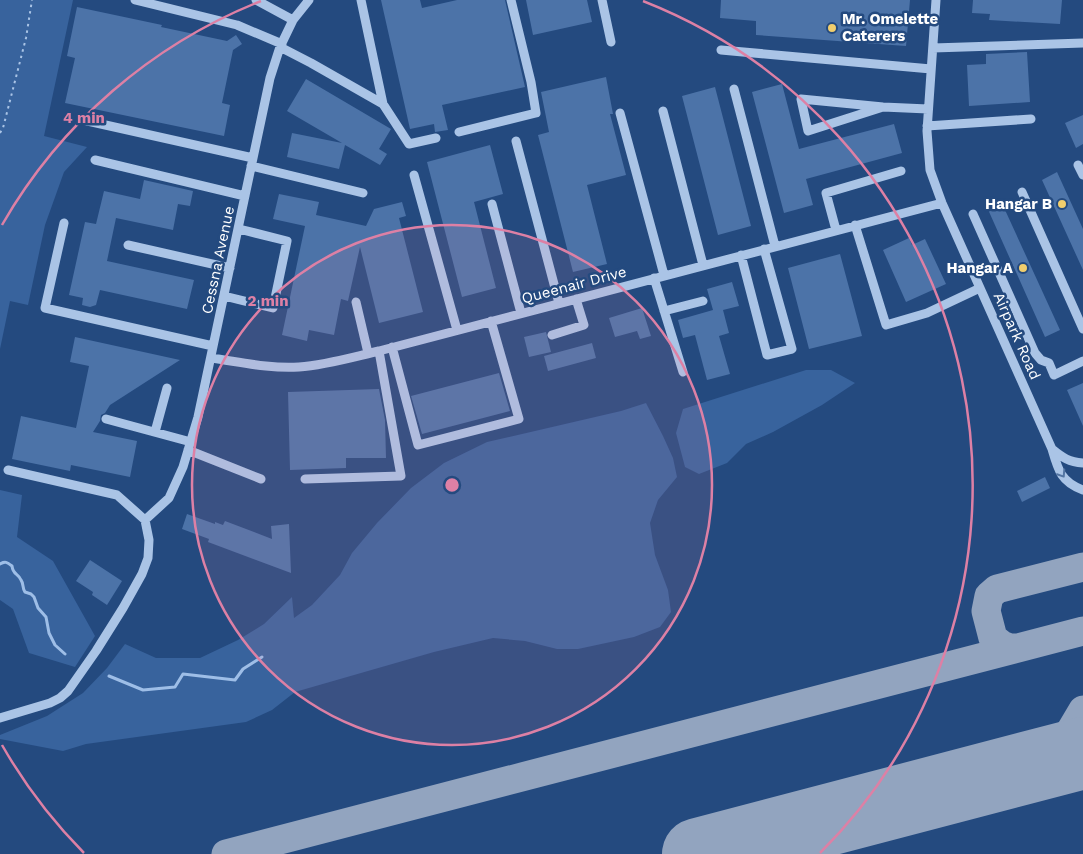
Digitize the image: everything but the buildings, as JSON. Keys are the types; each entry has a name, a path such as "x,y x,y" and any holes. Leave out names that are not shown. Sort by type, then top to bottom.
{"street":[{"path":"136,0 238,26 281,45 383,104"},
{"path":"256,0 294,20"},
{"name":"Cessna Avenue","path":"145,520 169,498 183,467 198,417 214,346 270,78 281,45 294,20 309,0"},
{"path":"361,0 383,104 409,144 436,138"},
{"path":"459,132 536,113 531,82 511,0"},
{"path":"602,0 611,42"},
{"name":"Airpark Road","path":"936,0 927,126 930,170 942,202 1052,449 1061,475 1070,485 1083,490"},
{"path":"933,48 1083,43"},
{"path":"721,50 931,69"},
{"path":"734,89 775,246"},
{"path":"883,107 808,131 801,99 883,107 928,109"},
{"path":"663,111 703,265"},
{"path":"620,113 664,275"},
{"path":"83,120 252,162 363,193"},
{"path":"927,126 1031,120"},
{"path":"516,141 559,303"},
{"path":"95,160 246,196"},
{"path":"1078,165 1083,175"},
{"path":"836,230 826,193 901,171"},
{"path":"414,175 457,330"},
{"path":"1022,192 1083,329"},
{"name":"Queenair Drive","path":"211,358 274,367 300,367 325,363 379,351 942,202"},
{"path":"492,204 521,313"},
{"path":"973,214 1035,353 1041,360 1049,363 1054,375 1083,361"},
{"path":"64,222 45,308 214,346"},
{"path":"856,225 886,325 927,314 980,288"},
{"path":"224,296 273,308 287,241 239,229"},
{"path":"128,246 230,268"},
{"path":"741,255 767,355 792,349 764,249"},
{"path":"654,278 683,372"},
{"path":"552,335 584,326 576,298"},
{"path":"664,311 703,301"},
{"path":"356,302 368,353"},
{"path":"392,347 418,445 519,419 491,321"},
{"path":"305,479 401,476 379,351"},
{"path":"155,432 167,388"},
{"path":"106,419 155,432 261,480"},
{"path":"1052,449 1064,459 1083,463"},
{"path":"0,718 50,703 60,698 76,680 123,608 142,574 148,558 149,540 145,520 117,495 8,470"}],"path":[{"path":"0,133 3,128 26,38 32,0"}],"shaded area":[{"path":"0,0 73,0 44,136 87,147 64,172 45,225 28,305 10,301 0,349"},
{"path":"806,370 831,370 855,383 822,405 773,432 746,444 727,463 699,474 685,467 676,433 683,409"},
{"path":"646,403 673,458 677,477 658,500 650,523 655,555 668,590 671,612 660,627 634,637 578,649 557,649 525,641 493,638 434,652 295,692 272,710 246,722 86,744 63,751 0,739 0,735 47,716 83,693 107,668 125,644 156,658 200,658 238,640 264,624 292,597 294,618 312,605 340,575 352,553 377,523 411,488 444,463 487,442 621,411"},
{"path":"0,490 22,495 17,537 53,561 95,636 75,667 29,653 13,609 0,600"}],"waterway":[{"path":"0,564 6,562 12,566 13,571 20,578 25,592 34,597 38,608 46,617 49,633 55,645 65,654"},
{"path":"109,676 143,690 175,687 183,674 235,680 243,669 262,657"}],"taxiway":[{"path":"1017,648 1002,645 993,638 986,611 989,596 997,589 1083,567"},
{"path":"226,854 1083,631"},
{"path":"916,797 1026,766 1045,757 1067,737 1083,710"}],"runway":[{"path":"698,854 1083,753"}],"place":[{"name":"Mr. Omelette Caterers","path":"832,28"},
{"name":"Hangar B","path":"1062,204"},
{"name":"Hangar A","path":"1023,268"}]}
